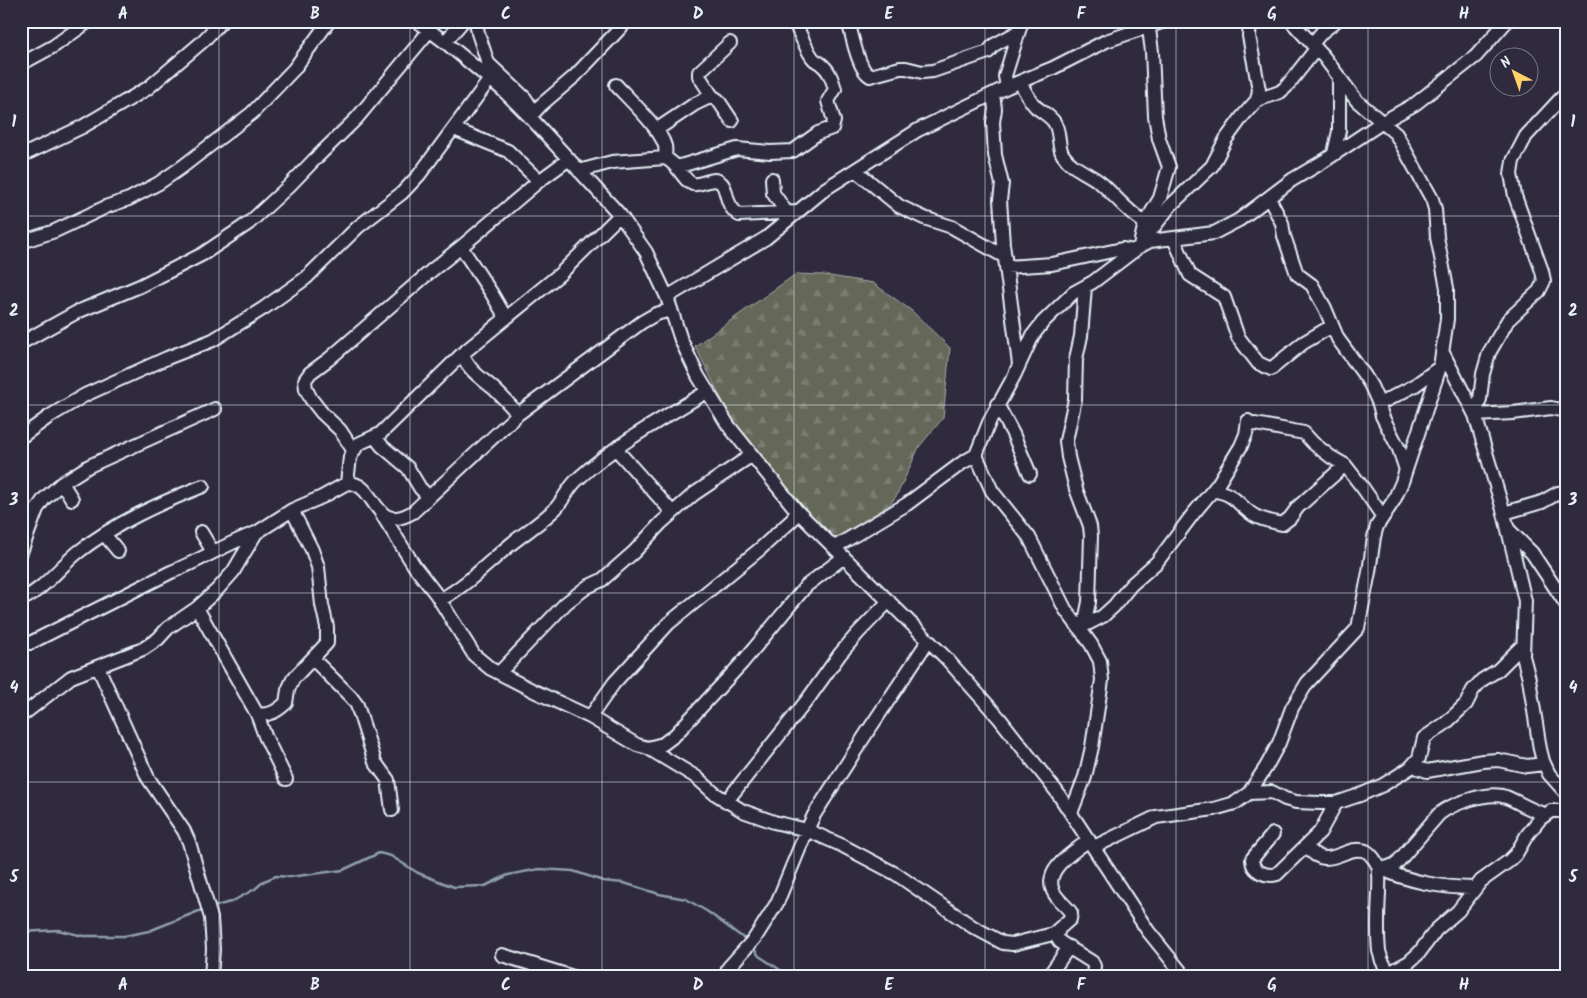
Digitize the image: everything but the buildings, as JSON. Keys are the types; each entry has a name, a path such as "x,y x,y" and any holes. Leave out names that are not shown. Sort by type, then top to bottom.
{"street":[{"path":"21,64 54,46 89,21"},
{"path":"21,156 82,127 148,88 202,42 222,21"},
{"path":"21,242 55,231 159,184 252,114 294,69 329,21"},
{"path":"417,21 532,114 568,160 620,215 646,252 667,297 681,340 728,426 797,511 968,681 1000,719 1057,792 1148,931 1185,977"},
{"path":"445,42 463,21"},
{"path":"476,21 488,63 525,98 532,114"},
{"path":"532,114 575,76 626,21"},
{"path":"677,167 737,148 770,152 793,150 818,133 832,128 834,121 828,101 835,89 832,78 826,69 810,55 794,21"},
{"path":"848,21 858,57 864,72 870,76 900,68 922,72 933,71 988,52 997,43 1020,27"},
{"path":"667,297 766,238 792,212 918,130 1007,87 1053,68 1106,41 1148,24 1165,21"},
{"path":"1137,249 1170,206 1212,166 1226,139 1257,100 1260,90 1249,36 1250,21"},
{"path":"21,642 24,644 30,643 213,552 256,533 292,510 322,497 347,482 355,482 379,511 440,600 474,655 491,669 590,716 637,745 648,748 696,777 726,802 742,811 774,822 807,830 841,845 896,874 973,927 1003,943 1013,944 1058,932 1070,919 1071,913 1052,890 1051,878 1060,864 1092,844 1156,817 1203,812 1220,808 1234,803 1249,793 1266,767 1279,742 1292,708 1304,688 1315,673 1341,648 1358,628 1374,537 1383,517 1394,500 1406,470 1440,367 1447,319 1447,295 1437,237 1435,209 1396,134 1357,101 1332,67 1291,21"},
{"path":"835,547 907,504 962,463 976,455 997,404 1008,388 1033,335 1043,322 1073,293 1085,287 1150,241 1214,233 1239,220 1292,180 1381,122 1415,104 1476,56 1507,21"},
{"path":"1257,100 1280,92 1286,87 1322,32 1334,22"},
{"path":"1137,249 1145,223 1160,198 1169,167 1159,138 1155,116 1152,52 1148,24"},
{"path":"1007,87 1005,76 1020,27"},
{"path":"21,343 77,312 140,286 203,254 241,229 276,200 357,118 430,30"},
{"path":"730,43 698,72 712,96 718,100 732,121"},
{"path":"21,437 50,416 85,395 167,358 214,340 306,278 358,227 402,193 419,175 490,79"},
{"path":"1334,153 1339,131 1339,79"},
{"path":"1020,82 1029,99 1054,122 1059,135 1061,152 1067,160 1074,167 1101,183 1131,214 1145,223"},
{"path":"616,85 656,130 665,148 665,158"},
{"path":"1475,415 1489,353 1508,320 1539,291 1544,281 1515,196 1511,174 1513,161 1526,136 1566,93"},
{"path":"993,94 995,109 993,122 995,155 1002,184 1000,200 1001,220 1019,364"},
{"path":"656,130 700,101 712,96"},
{"path":"454,129 508,151 540,181"},
{"path":"579,171 612,162 665,158 672,161 688,181 695,184 712,180 719,181 724,186 728,204 739,215 792,212"},
{"path":"353,450 340,430 322,413 311,399 306,389 305,380 310,373 540,181 568,160"},
{"path":"855,170 899,206 924,218 952,227 1006,262 1052,264 1122,249 1137,249"},
{"path":"772,178 773,192 792,212"},
{"path":"1268,198 1282,223 1284,236 1297,274 1312,285 1325,308 1338,339 1365,376 1379,404 1382,416 1399,448 1406,470"},
{"path":"347,482 350,457 358,444 375,437 462,354 560,274 620,215"},
{"path":"1174,239 1190,275 1224,297 1238,337 1255,360 1264,367 1271,369 1303,343 1332,326"},
{"path":"461,247 506,318"},
{"path":"1081,627 1089,602 1091,536 1090,526 1076,489 1066,441 1075,399 1076,359 1081,336 1085,287"},
{"path":"379,511 387,517 396,519 413,512 518,414 642,322 656,314 671,310"},
{"path":"1442,353 1475,415 1504,513 1525,602 1522,646 1524,666 1533,698 1540,749 1549,774 1566,793"},
{"path":"462,354 474,373 493,388 518,414"},
{"path":"1379,404 1414,386 1440,367"},
{"path":"440,600 469,582 512,542 556,508 577,479 616,449 708,391"},
{"path":"997,404 1013,434 1030,474"},
{"path":"1475,415 1551,408 1566,412"},
{"path":"21,552 37,509 44,499 62,484 95,463 214,409"},
{"path":"1081,627 1103,616 1114,606 1131,584 1157,562 1193,514 1214,491 1241,446 1248,423 1302,432 1331,457 1345,465 1383,517"},
{"path":"375,437 382,446 408,468 420,488 429,497"},
{"path":"616,449 672,512"},
{"path":"499,673 566,604 587,587 602,580 634,552 672,512 694,494 752,455"},
{"path":"976,455 992,491 1029,536 1061,603 1081,627 1096,653 1102,672 1096,722 1085,777 1071,813"},
{"path":"1214,491 1221,491 1230,496 1255,516 1282,524 1345,465"},
{"path":"62,484 72,498"},
{"path":"21,600 42,587 76,554 104,534 146,509 203,486"},
{"path":"1504,513 1542,502 1558,493 1566,492"},
{"path":"257,714 274,713 286,703 288,690 293,679 327,642 327,627 322,605 318,567 312,550 292,510"},
{"path":"590,716 614,683 669,623 760,549 792,520 797,511"},
{"path":"1508,529 1532,553 1566,604"},
{"path":"202,532 213,552"},
{"path":"21,716 71,677 143,648 158,639 168,628 197,608 217,590 233,572 256,533"},
{"path":"104,534 118,550"},
{"path":"648,748 663,744 675,735 742,663 806,586 844,556"},
{"path":"726,802 808,699 840,654 889,601"},
{"path":"197,608 257,714 265,736 286,779"},
{"path":"727,977 728,968 755,938 777,903 807,830 824,799 928,641"},
{"path":"1249,793 1272,792 1296,802 1336,803 1375,788 1414,764 1419,758 1424,738 1453,717 1466,704 1473,690 1482,680 1498,670 1522,646"},
{"path":"313,659 351,697 357,706 375,762 388,780 392,810"},
{"path":"98,667 148,778 184,831 189,842 211,918 213,949 211,977"},
{"path":"1414,764 1418,768 1427,771 1483,761 1504,761 1527,766 1544,764"},
{"path":"1378,867 1386,868 1396,864 1439,814 1446,808 1454,805 1484,796 1500,796 1545,814"},
{"path":"1273,834 1252,859 1254,867 1261,873 1270,876 1277,874 1320,832 1336,803"},
{"path":"1306,846 1318,858 1327,858 1355,851 1366,851 1373,857 1378,867 1379,951 1387,975 1419,953 1436,930 1458,911 1481,881 1516,854 1527,835 1545,814 1551,810 1566,811"},
{"path":"1378,867 1391,873 1452,888 1475,888"},
{"path":"1058,932 1057,939 1092,962 1094,966 1093,977"},
{"path":"1048,977 1069,947"},
{"path":"502,955 573,977"}],"green space":[{"path":"796,274 824,275 873,283 912,311 950,348 943,418 919,447 897,495 880,517 852,528 832,540 737,430 695,346"}],"waterway":[{"path":"212,907 231,902 255,889 264,881 276,876 290,877 343,870 379,853 391,856 418,873 454,887 485,886 508,875 539,869 573,871 603,881 624,883 659,894 686,899 708,912 746,940"},
{"path":"21,932 58,930 83,936 124,936 149,931 204,909"},
{"path":"752,946 759,956 791,977"}]}
